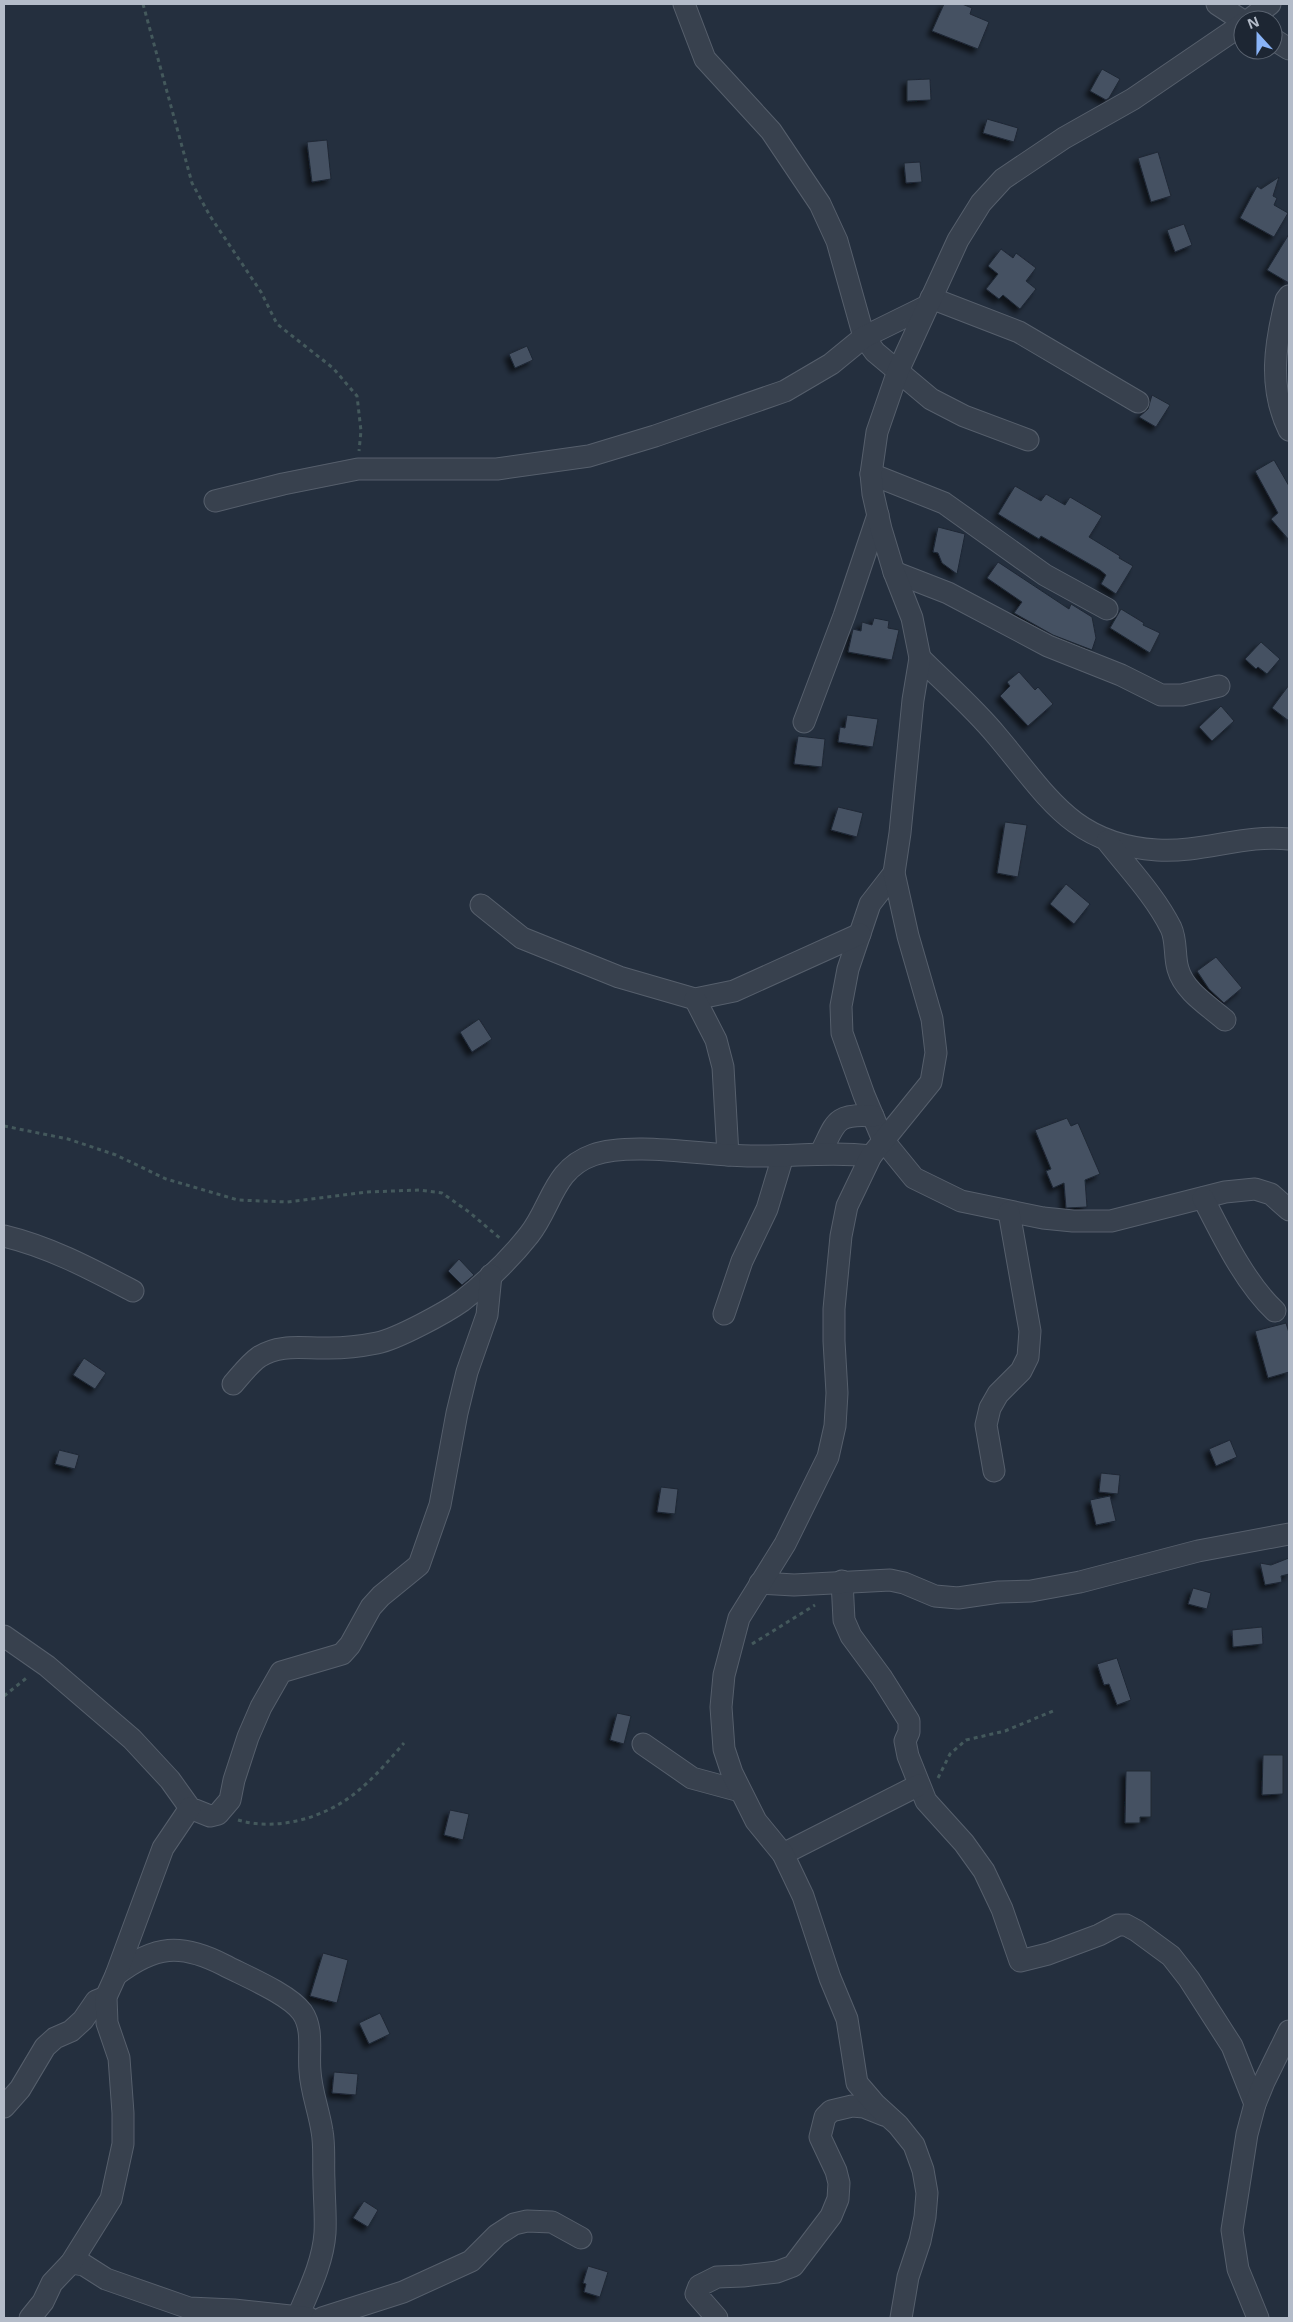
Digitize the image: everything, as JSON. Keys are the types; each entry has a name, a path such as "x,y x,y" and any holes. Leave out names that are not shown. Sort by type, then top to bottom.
{"street":[{"path":"684,4 705,59 771,131 820,204 837,241 864,337 875,352 931,399 964,416 1028,440"},
{"path":"1217,4 1233,15"},
{"path":"901,2318 908,2277 920,2241 925,2217 926,2193 923,2170 914,2146 898,2125 887,2116 857,2082 848,2019 830,1978 803,1896 783,1854 756,1821 740,1791 724,1749 722,1707 727,1661 739,1618 785,1544 828,1457 835,1426 838,1392 834,1309 841,1236 851,1194 877,1148 931,1082 936,1053 932,1019 908,936 894,873 900,833 913,700 920,658 912,618 894,572 878,515 871,474 877,432 898,371 958,240 981,203 1002,179 1064,138 1134,98 1233,29"},
{"path":"1289,296 1286,300 1275,350 1275,386 1289,430"},
{"path":"215,501 284,484 358,469 498,470 589,456 655,436 785,391 831,364 864,337 929,302 1019,332 1138,402"},
{"path":"871,474 944,503 1046,575 1107,609"},
{"path":"804,722 847,607 878,515"},
{"path":"894,572 948,593 1048,646 1121,675 1160,695 1182,695 1219,686"},
{"path":"920,658 997,736 1036,785 1064,814 1107,841 1164,916 1174,938 1178,970 1192,992 1225,1020"},
{"path":"1107,841 1159,850 1209,846 1274,837 1289,839"},
{"path":"894,873 870,904 846,981 841,1006 842,1032 873,1116 877,1148 914,1178 962,1201 1009,1212 1074,1221 1111,1221 1203,1198 1255,1189 1271,1194 1289,1210"},
{"path":"481,905 508,928 528,940 619,977 695,999 734,991 860,934"},
{"path":"695,999 716,1040 723,1067 728,1155"},
{"path":"820,1154 836,1122 850,1116 873,1116"},
{"path":"233,1384 260,1356 297,1346 335,1348 380,1342 431,1319 461,1302 491,1276 536,1225 559,1180 571,1167 593,1155 641,1150 783,1156 877,1148"},
{"path":"724,1314 742,1261 767,1209 783,1156"},
{"path":"1203,1198 1230,1250 1260,1297 1275,1311"},
{"path":"994,1471 986,1425 990,1408 998,1394 1021,1371 1028,1356 1030,1331 1009,1212"},
{"path":"4,1236 33,1243 93,1270 133,1291"},
{"path":"4,1636 47,1666 132,1740 170,1780 190,1808 210,1816 218,1814 230,1800 234,1780 248,1737 260,1707 281,1672 342,1654 350,1645 371,1608 381,1596 419,1565 440,1505 467,1372 487,1315 491,1276"},
{"path":"760,1583 842,1586 890,1580 904,1583 935,1596 958,1598 999,1592 1031,1591 1080,1582 1189,1553 1289,1534"},
{"path":"842,1586 844,1620 852,1636 886,1684 909,1721 909,1732 905,1741 908,1756 923,1793 984,1870 1002,1909 1020,1961 1026,1961 1057,1951 1100,1935 1118,1925 1126,1925 1137,1930 1171,1956 1189,1979 1232,2046 1255,2104"},
{"path":"643,1744 692,1778 740,1791"},
{"path":"783,1854 923,1793"},
{"path":"30,2318 43,2302 52,2283 71,2263 110,2199 123,2144 119,2058 107,2023 106,1996 116,1975 163,1848 190,1808"},
{"path":"71,2263 84,2265 106,2279 189,2308 303,2317 325,2235 323,2133 310,2073 309,2025 301,2011 276,1992 211,1958 193,1952 172,1950 153,1952 130,1964 116,1975"},
{"path":"4,2107 20,2089 45,2047 83,2020 96,2001 106,1996"},
{"path":"1258,2318 1238,2269 1232,2230 1247,2134 1255,2104 1289,2031"},
{"path":"717,2318 696,2294 699,2286 717,2277 777,2272 792,2266 831,2216 838,2199 839,2183 820,2138 826,2117 831,2110 852,2106 864,2107 887,2116"},
{"path":"338,2317 374,2300 403,2292 471,2261 497,2235 514,2224 527,2221 552,2222 582,2238"}],"path":[{"path":"143,4 192,183 210,216 261,292 277,324 334,368 358,396 361,430 358,469"},
{"path":"4,1126 68,1139 116,1155 166,1179 238,1200 286,1202 367,1192 419,1190 442,1193 516,1249"},
{"path":"727,1661 842,1586"},
{"path":"4,1696 21,1681 47,1666"},
{"path":"923,1793 960,1744 978,1736 1005,1732 1054,1710"},
{"path":"218,1814 266,1825 303,1820 332,1807 358,1791 404,1743"}],"building":[{"path":"944,4 962,4 972,8 970,14 989,22 978,49 932,31"},
{"path":"1102,69 1120,79 1106,100 1090,91"},
{"path":"930,79 931,100 907,101 907,80"},
{"path":"987,119 1018,128 1014,142 983,133"},
{"path":"327,140 331,179 312,182 307,142"},
{"path":"1158,152 1171,196 1151,202 1138,158"},
{"path":"920,162 922,182 906,183 904,163"},
{"path":"1279,177 1273,196 1277,198 1274,205 1288,213 1274,237 1240,218 1257,186 1261,189"},
{"path":"1184,224 1192,245 1175,252 1167,230"},
{"path":"1289,234 1289,283 1267,270"},
{"path":"1001,249 1013,258 1016,253 1036,268 1026,281 1036,289 1020,309 1003,295 999,299 986,289 998,274 988,266"},
{"path":"527,346 533,360 515,368 509,354"},
{"path":"1152,395 1170,405 1156,427 1139,417 1148,409"},
{"path":"1274,460 1289,486 1289,540 1271,519 1278,513 1255,471"},
{"path":"1015,486 1041,501 1046,494 1065,505 1070,497 1102,516 1089,537 1133,566 1116,594 1101,584 1106,575 1100,570 1041,536 1039,539 998,514"},
{"path":"938,527 965,534 957,574 942,563 938,553 933,552"},
{"path":"998,562 1069,609 1071,604 1092,617 1096,638 1092,650 1053,635 1014,613 1022,602 987,578"},
{"path":"1121,609 1144,623 1143,625 1160,633 1150,653 1110,628"},
{"path":"874,618 889,621 888,628 899,630 892,660 848,652 853,629 861,631 862,622 872,625"},
{"path":"1261,642 1280,659 1267,674 1258,667 1256,669 1245,659"},
{"path":"1019,672 1035,690 1038,687 1053,704 1028,726 1000,696 1010,686 1007,682"},
{"path":"1289,685 1289,721 1272,708"},
{"path":"1221,706 1234,721 1212,741 1199,727"},
{"path":"847,715 878,719 873,747 838,742 840,727 845,728"},
{"path":"798,736 825,739 822,767 794,764"},
{"path":"838,807 863,813 857,837 831,830"},
{"path":"1005,822 1027,825 1018,877 997,873"},
{"path":"1066,884 1090,904 1074,924 1050,904"},
{"path":"1216,957 1242,988 1224,1003 1209,989 1197,971"},
{"path":"479,1019 492,1039 472,1052 460,1032"},
{"path":"1067,1118 1071,1126 1078,1123 1100,1174 1085,1180 1087,1207 1066,1208 1064,1183 1053,1188 1046,1171 1051,1169 1035,1130"},
{"path":"459,1259 474,1275 462,1285 448,1271"},
{"path":"1286,1323 1289,1333 1289,1372 1268,1378 1255,1331"},
{"path":"84,1358 106,1373 95,1389 73,1375"},
{"path":"1230,1440 1237,1457 1216,1466 1209,1449"},
{"path":"59,1450 79,1455 75,1469 55,1464"},
{"path":"1101,1473 1120,1475 1118,1494 1099,1492"},
{"path":"661,1487 678,1489 675,1514 657,1512"},
{"path":"1110,1496 1116,1521 1096,1525 1090,1500"},
{"path":"1289,1558 1289,1574 1281,1576 1282,1582 1265,1585 1260,1563 1271,1565"},
{"path":"1193,1588 1211,1593 1207,1609 1188,1604"},
{"path":"1262,1627 1263,1644 1233,1647 1232,1630"},
{"path":"1117,1658 1131,1700 1117,1705 1109,1684 1104,1685 1097,1664"},
{"path":"617,1713 631,1716 624,1744 610,1740"},
{"path":"1263,1755 1283,1755 1283,1794 1262,1795"},
{"path":"1126,1771 1151,1771 1151,1817 1140,1817 1140,1823 1125,1823"},
{"path":"450,1810 469,1814 463,1840 444,1835"},
{"path":"323,1953 348,1960 337,2003 310,1996"},
{"path":"380,2013 390,2034 369,2044 359,2023"},
{"path":"334,2072 358,2074 356,2095 332,2093"},
{"path":"364,2201 378,2210 368,2227 353,2218"},
{"path":"588,2266 608,2272 600,2297 584,2292 586,2284 583,2283"}]}
